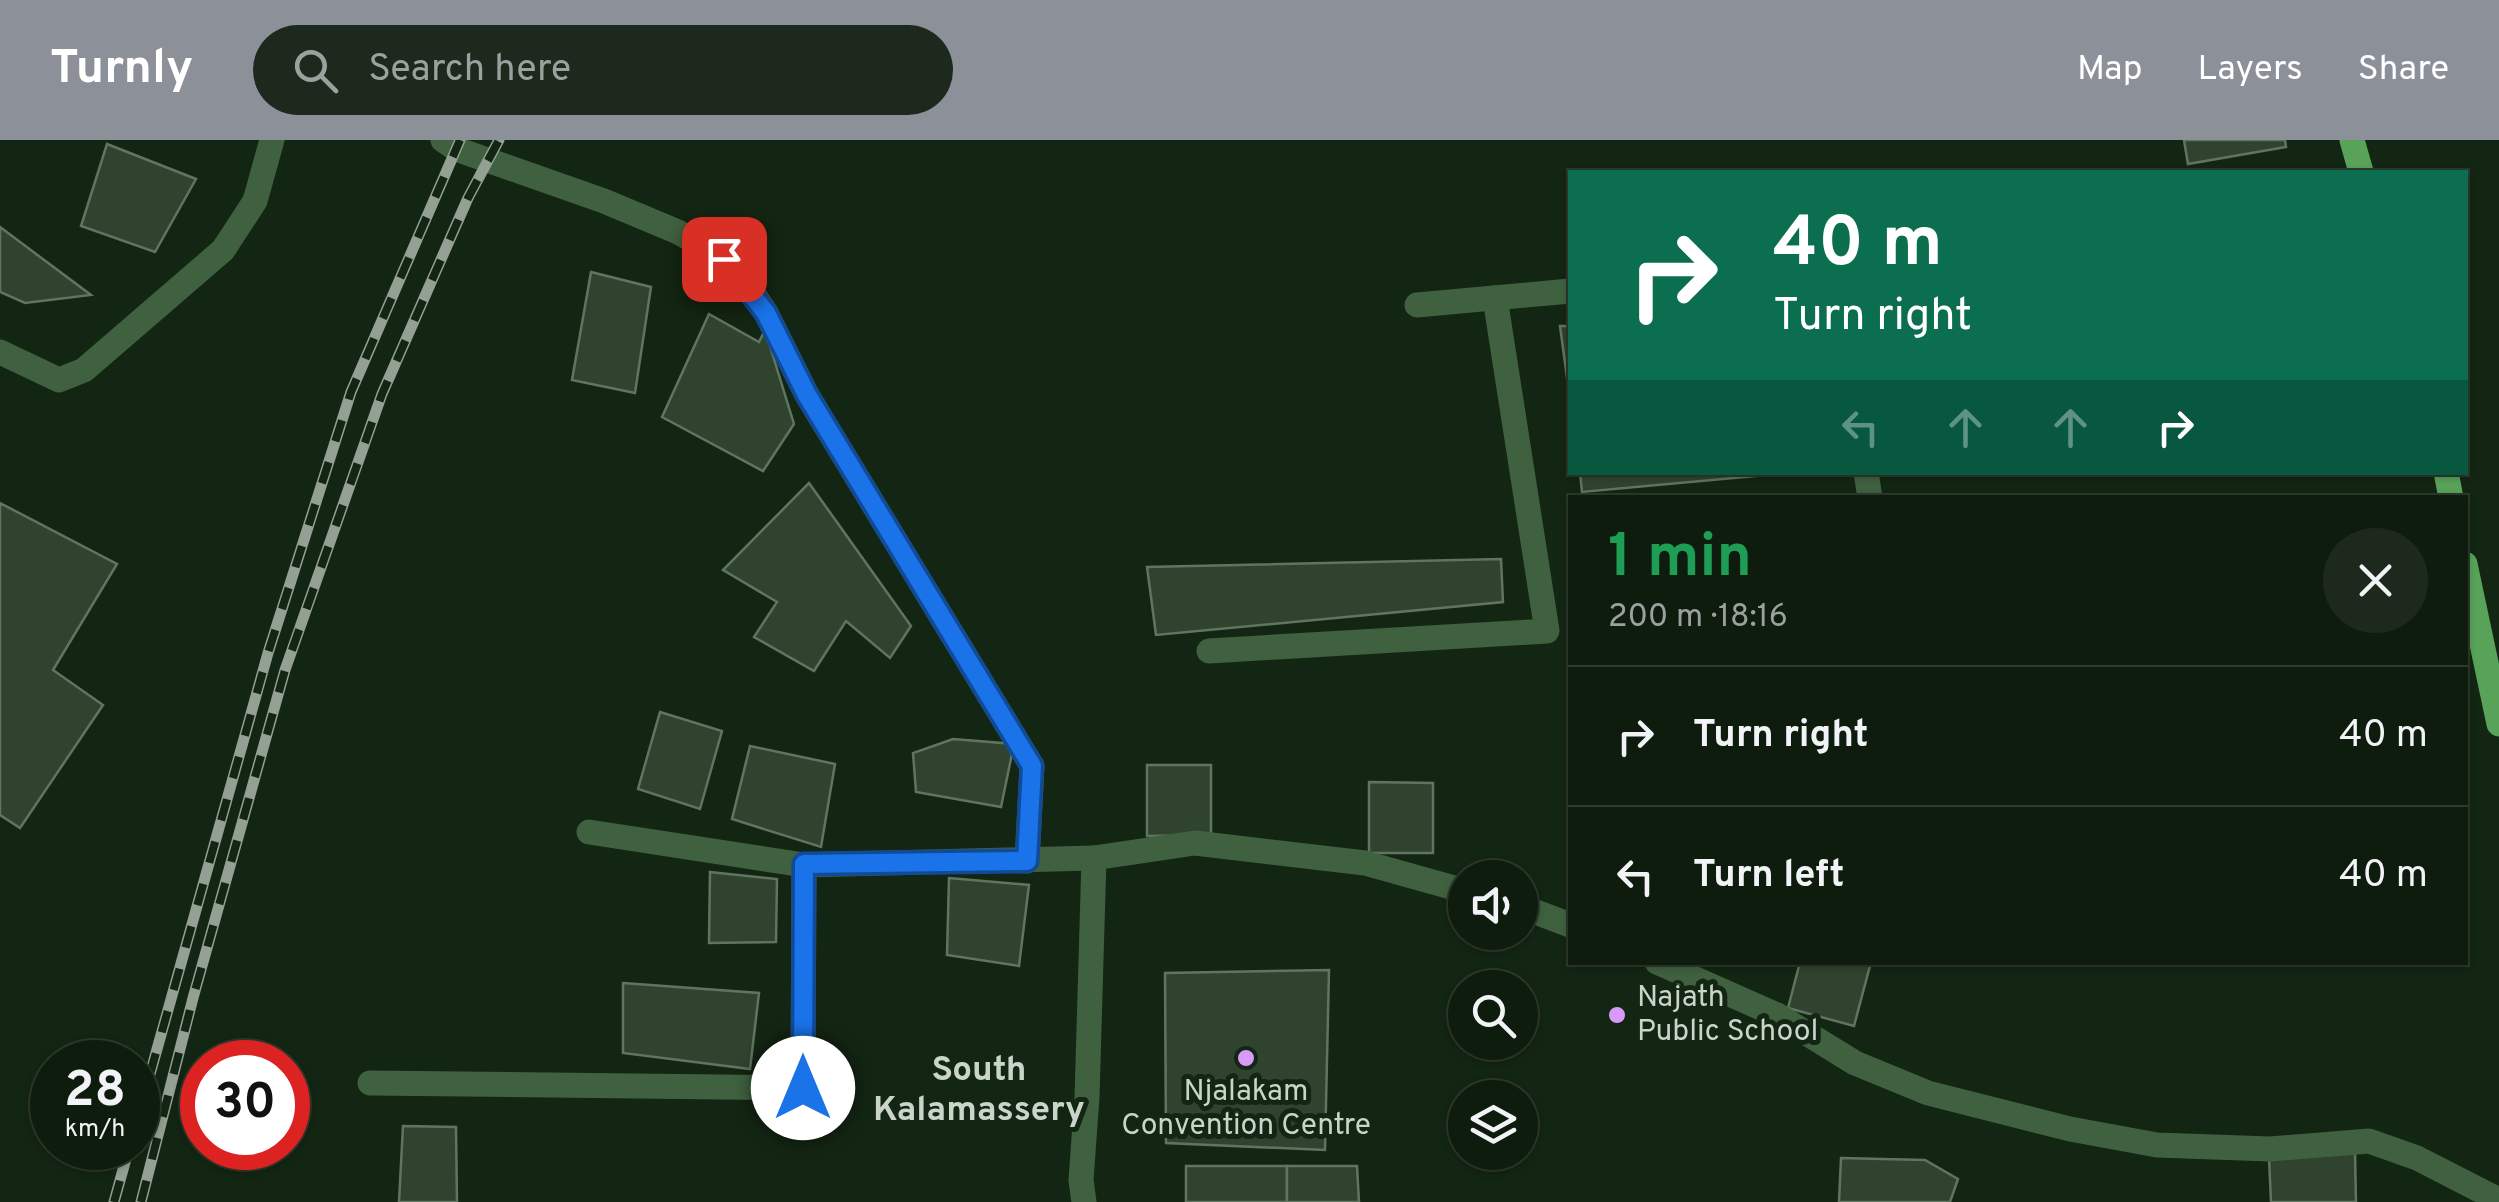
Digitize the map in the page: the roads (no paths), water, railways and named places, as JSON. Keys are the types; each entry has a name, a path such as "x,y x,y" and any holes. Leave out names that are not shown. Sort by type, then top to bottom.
{"main road":[{"path":"2352,140 2360,170"},
{"path":"2468,578 2499,724"}],"street":[{"path":"0,352 58,380 84,370 223,250 255,201 272,140"},
{"path":"443,140 456,149 604,201 678,232 724,259 744,280 766,313 807,395 1032,766 1027,861"},
{"path":"1417,305 1568,291"},
{"path":"1209,651 1547,631 1496,298"},
{"path":"589,832 804,864 1094,858 1195,843 1365,863 1448,886"},
{"path":"1084,1202 1081,1180 1088,1098 1094,858"},
{"path":"370,1083 803,1088 804,864"},
{"path":"1538,912 1568,923"},
{"path":"1664,965 1778,1015 1855,1063 1928,1093 2070,1129 2158,1145 2270,1149 2369,1142 2417,1158 2495,1198"}],"railway":[{"path":"160,1040 268,653 351,392 460,140"},
{"path":"141,1202 193,998 285,670 382,394 468,198 499,140"},
{"path":"114,1202 123,1170"}],"place":[{"name":"Najath Public School","path":"1617,1015"},
{"name":"Njalakam Convention Centre","path":"1246,1058"}],"district":[{"name":"South Kalamassery","path":"979,1091"}]}
